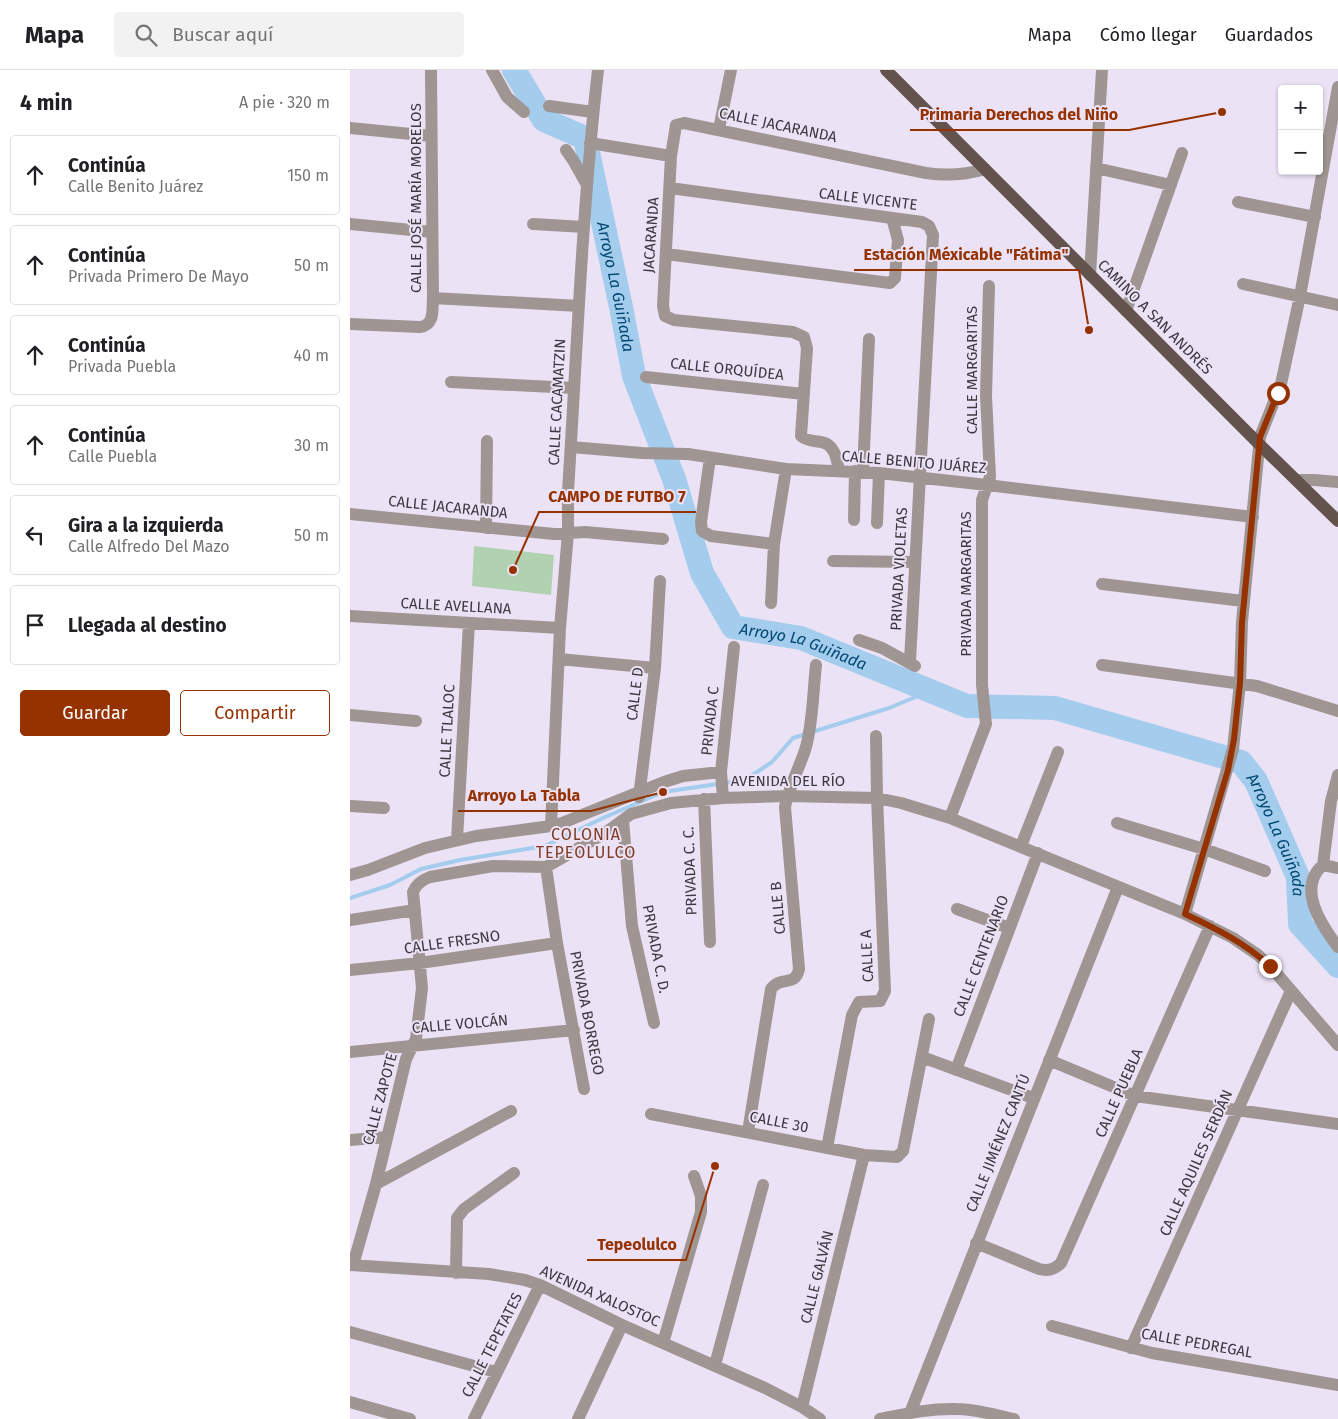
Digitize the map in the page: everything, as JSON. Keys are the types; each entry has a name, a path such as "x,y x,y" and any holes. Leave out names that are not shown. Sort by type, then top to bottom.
{"main road":[{"name":"CAMINO A SAN ANDRÉS","path":"886,70 1338,521"}],"street":[{"name":"CALLE JOSÉ MARÍA MORELOS","path":"350,324 420,327 428,325 432,319 432,70"},
{"path":"492,70 507,97 524,112"},
{"name":"CALLE CACAMATZIN","path":"551,826 560,628 568,533 568,491 589,145 598,70"},
{"path":"720,130 731,70"},
{"path":"1090,274 1102,70"},
{"path":"1185,914 1233,749 1240,683 1243,601 1262,429 1281,384 1300,296 1338,87"},
{"path":"549,106 593,112"},
{"name":"CALLE JACARANDA","path":"671,156 674,129 678,124 684,122 926,173 944,175 963,174 985,169"},
{"path":"350,128 431,136"},
{"path":"589,145 671,156"},
{"path":"566,150 587,181"},
{"path":"1126,311 1182,153"},
{"name":"JACARANDA","path":"671,156 663,306 665,316 674,320 793,332 804,337"},
{"path":"1096,168 1171,185"},
{"name":"CALLE VICENTE","path":"670,188 892,218 926,223 929,226 933,235 920,478"},
{"path":"1238,202 1315,217"},
{"path":"666,254 890,283 895,276 898,240 892,218"},
{"path":"350,224 432,232"},
{"path":"533,224 584,227"},
{"path":"1243,284 1338,305"},
{"name":"CALLE MARGARITAS","path":"987,485 990,477 986,396 989,286"},
{"path":"433,298 579,306"},
{"name":"CALLE ORQUÍDEA","path":"804,337 807,348 801,436 808,440 825,442 835,455 838,471"},
{"path":"854,520 869,339"},
{"name":"CALLE ORQUÍDEA","path":"646,377 803,394"},
{"path":"451,382 574,388"},
{"path":"486,528 487,441"},
{"name":"CALLE BENITO JUÁREZ","path":"571,447 677,453 786,469 879,473 1253,518"},
{"path":"710,458 701,522 702,531 711,536 774,544"},
{"path":"771,603 774,544 786,469"},
{"path":"877,522 879,473"},
{"name":"PRIVADA VIOLETAS","path":"859,640 882,648 913,664 915,562 920,478"},
{"path":"1296,480 1338,482"},
{"name":"PRIVADA MARGARITAS","path":"950,818 986,724 982,689 982,500 987,485"},
{"name":"CALLE JACARANDA","path":"350,514 554,534 586,532 663,539"},
{"path":"833,561 915,562"},
{"name":"CALLE D","path":"639,801 655,668 660,581"},
{"path":"1102,584 1243,601"},
{"name":"CALLE AVELLANA","path":"350,616 560,628"},
{"name":"CALLE TLALOC","path":"457,840 469,623"},
{"name":"PRIVADA C","path":"722,793 721,773 734,647"},
{"path":"559,659 655,668"},
{"name":"CALLE B","path":"748,1132 771,989 779,982 795,979 800,969 785,806 798,773 806,745 816,665"},
{"path":"1102,665 1257,686 1338,711"},
{"path":"350,716 416,721"},
{"name":"CALLE A","path":"827,1148 852,1015 859,1002 877,1002 883,998 885,991 876,736"},
{"path":"1021,846 1058,752"},
{"path":"350,875 424,848 476,836 551,826 639,801 651,786 683,776 721,773"},
{"path":"1338,775 1331,801 1323,865 1313,877 1312,899 1314,907 1338,948"},
{"name":"AVENIDA DEL RÍO","path":"415,910 413,892 415,886 424,879 493,866 546,866 583,847 623,820 639,801 672,803 704,799 722,793 877,798 901,803 950,818 1210,926 1258,955 1270,966 1338,1045"},
{"name":"PRIVADA C. C.","path":"704,799 710,942"},
{"path":"350,806 384,808"},
{"name":"PRIVADA C. D.","path":"623,820 632,926 654,1023"},
{"path":"1117,823 1204,849 1265,871"},
{"name":"CALLE CENTENARIO","path":"956,1070 1038,853"},
{"path":"1323,865 1338,868"},
{"name":"PRIVADA BORREGO","path":"546,866 557,943 584,1088"},
{"name":"CALLE JIMÉNEZ CANTÚ","path":"910,1413 1118,887"},
{"path":"957,909 1009,928"},
{"path":"350,920 415,910"},
{"name":"CALLE ZAPOTE","path":"351,1265 376,1184 406,1058 417,1033 422,988 415,910"},
{"name":"CALLE PUEBLA","path":"976,1243 1039,1269 1053,1269 1065,1258 1210,926"},
{"name":"CALLE FRESNO","path":"350,970 420,963 557,943"},
{"name":"CALLE AQUILES SERDÁN","path":"1131,1348 1290,991"},
{"name":"CALLE CENTENARIO","path":"900,1155 903,1150 929,1019"},
{"name":"CALLE VOLCÁN","path":"350,1052 574,1030"},
{"path":"922,1057 1033,1098"},
{"path":"1049,1060 1135,1096 1338,1124"},
{"path":"376,1184 511,1111"},
{"name":"CALLE 30","path":"651,1114 864,1155 893,1158 900,1155"},
{"path":"350,1140 386,1137"},
{"name":"CALLE GALVÁN","path":"802,1407 864,1155"},
{"path":"456,1273 457,1218 464,1209 514,1173"},
{"path":"664,1343 701,1212 701,1196 694,1176"},
{"path":"715,1365 764,1185"},
{"name":"AVENIDA XALOSTOC","path":"351,1265 508,1276 540,1286 715,1365 802,1407 820,1419"},
{"name":"CALLE TEPETATES","path":"474,1419 540,1286"},
{"path":"578,1419 622,1324"},
{"name":"CALLE PEDREGAL","path":"1052,1326 1152,1353 1338,1384"},
{"path":"350,1332 496,1372"},
{"path":"350,1402 410,1419"},
{"path":"880,1419 910,1413 954,1408 1014,1419"}],"green space":[{"path":"474,546 554,555 551,595 472,586"}],"waterway":[{"name":"Arroyo La Guiñada","path":"514,70 544,120 585,138 634,376 674,479 702,573 733,627 801,638 967,706 1055,708 1241,762 1256,781 1298,877 1300,924 1338,966"},
{"path":"350,898 390,885 421,869 460,860 545,846 663,792 745,780 772,762 793,738 889,708 930,691"}],"place":[{"name":"Primaria Derechos del Niño","path":"1222,112"},
{"name":"Estación Méxicable \"Fátima\"","path":"1089,330"},
{"name":"CAMPO DE FUTBO 7","path":"513,570"},
{"name":"Arroyo La Tabla","path":"663,792"},
{"name":"Tepeolulco","path":"715,1166"}],"district":[{"name":"COLONIA TEPEOLULCO","path":"586,843"}],"route":[{"path":"1270,966 1258,955 1233,938 1185,914 1228,770 1234,739 1240,683 1243,601 1260,437 1278,393"}]}
